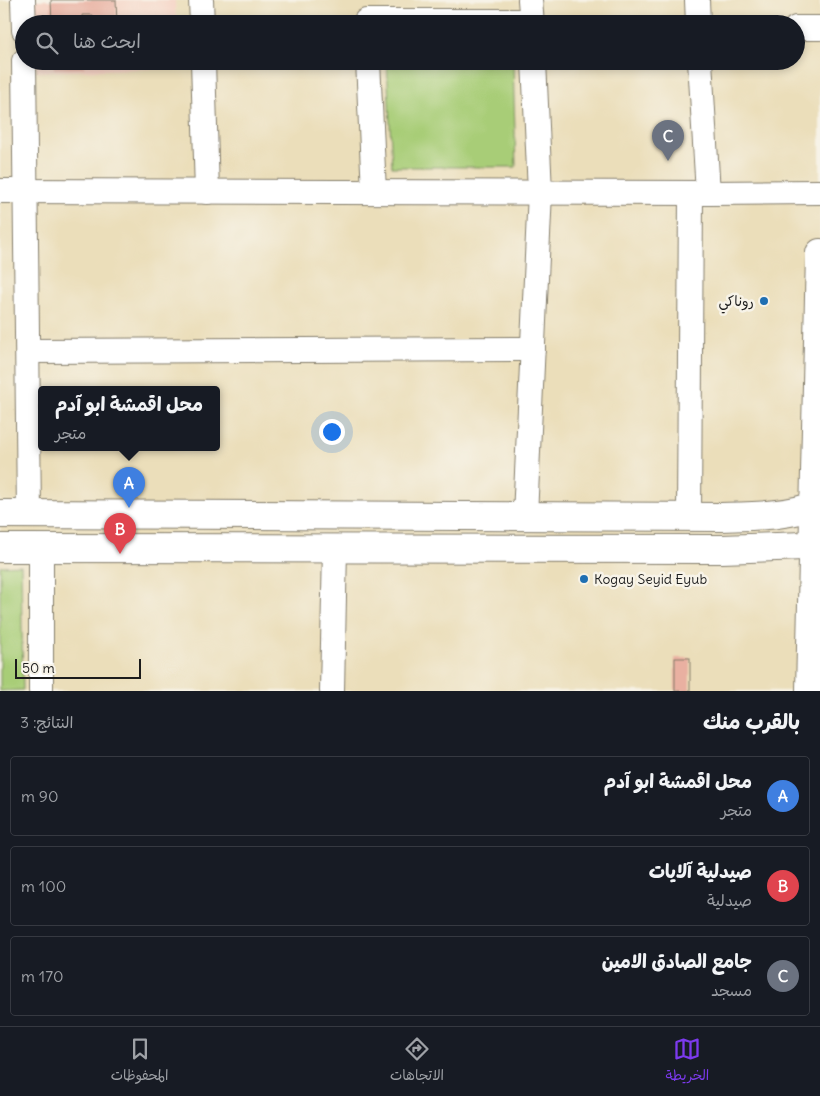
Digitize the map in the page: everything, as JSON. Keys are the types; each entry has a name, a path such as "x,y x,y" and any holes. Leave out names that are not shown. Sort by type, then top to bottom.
{"main road":[{"path":"810,691 817,505 820,253"},
{"path":"0,514 721,517 772,515 803,510 817,505"},
{"path":"721,517 722,549"},
{"path":"0,548 722,549 797,546 816,543"}],"street":[{"path":"23,0 24,15"},
{"path":"201,0 202,15"},
{"path":"697,0 698,15"},
{"path":"366,15 531,15"},
{"path":"805,28 820,28"},
{"path":"24,70 29,351 29,514"},
{"path":"203,70 207,192"},
{"path":"368,70 374,192"},
{"path":"525,516 540,192 534,70"},
{"path":"689,516 699,193 700,70"},
{"path":"0,191 820,192"},
{"path":"29,351 533,348"},
{"path":"41,691 42,548"},
{"path":"332,691 335,548"}],"shaded area":[{"path":"35,0 175,0 176,15 35,15"},
{"path":"36,70 106,70 36,72"}],"green space":[{"path":"387,70 513,70 516,167 392,167"},
{"path":"21,565 23,690 0,691 0,566"}],"building":[{"path":"51,0 116,0 117,15 52,15"},
{"path":"675,658 690,658 690,691 675,691"}],"place":[{"name":"جامع الصادق الامين","path":"668,161"},
{"name":"روناكي","path":"764,301"},
{"name":"محل اقمشة ابو آدم","path":"129,508"},
{"name":"صيدلية آلايات","path":"120,554"},
{"name":"Kogay Seyid Eyub","path":"584,579"}]}
